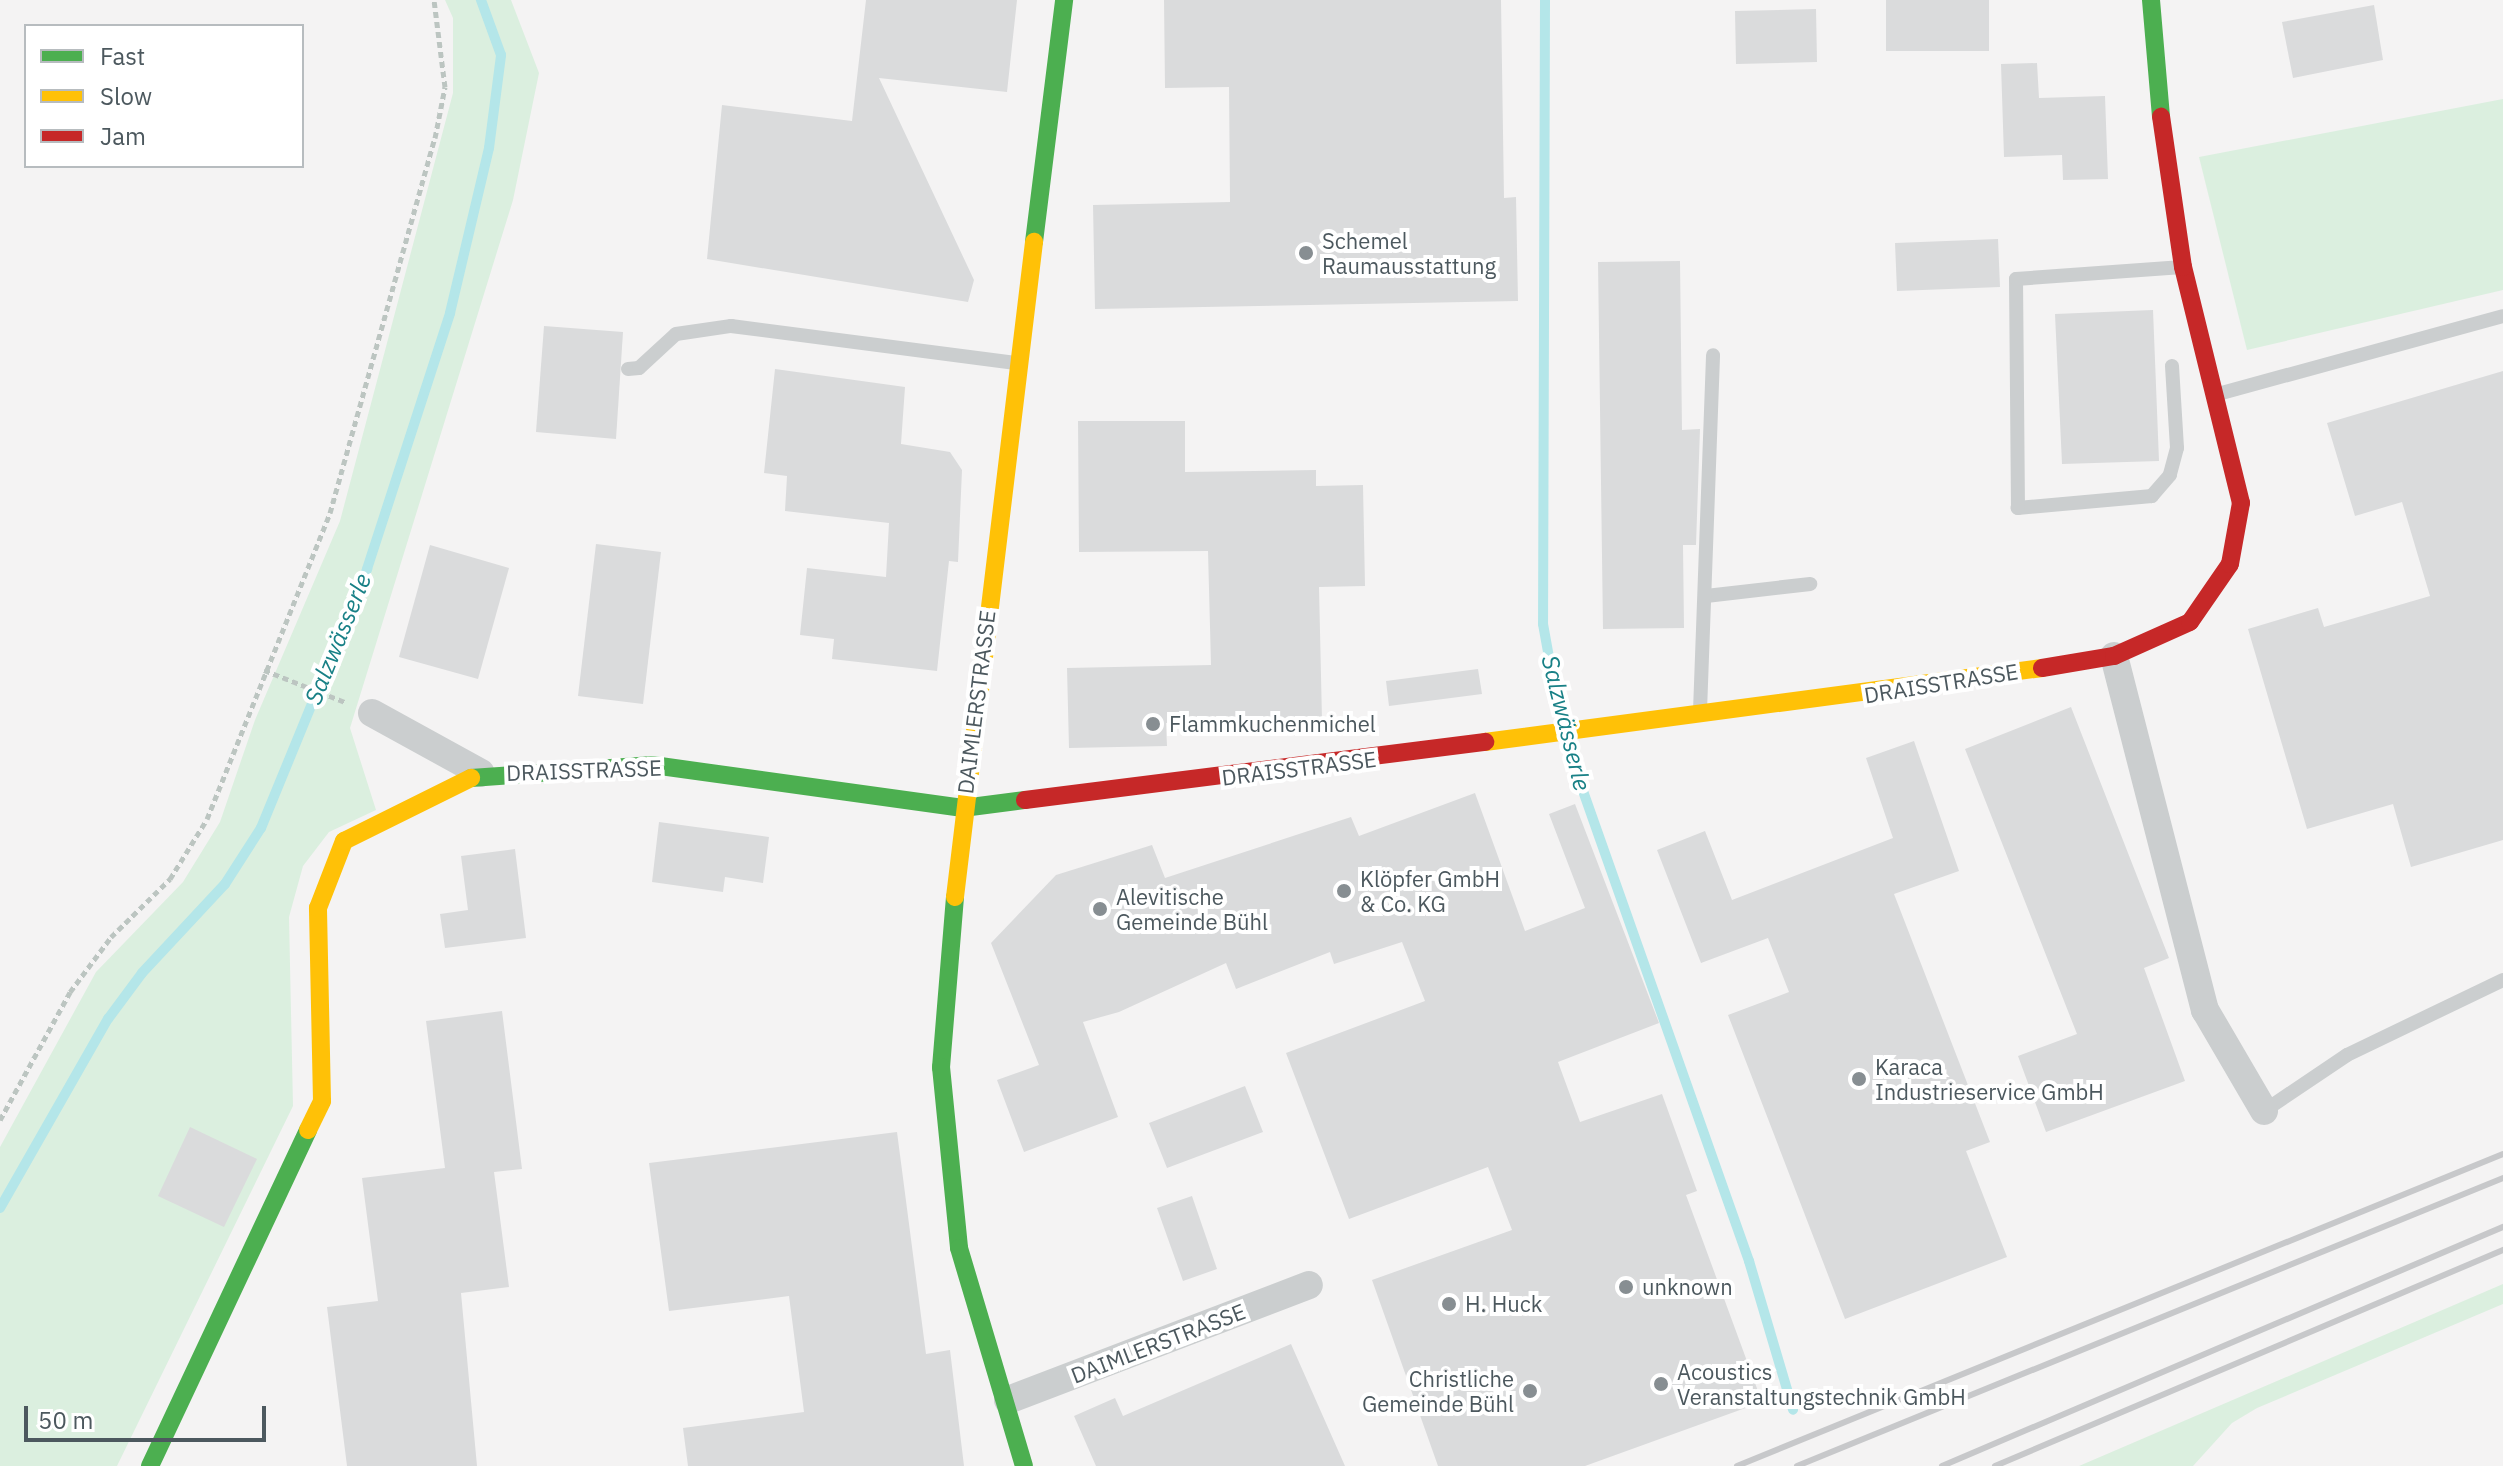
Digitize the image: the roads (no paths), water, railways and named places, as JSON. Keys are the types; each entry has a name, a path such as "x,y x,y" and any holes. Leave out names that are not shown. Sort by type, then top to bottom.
{"street":[{"name":"DAIMLERSTRASSE","path":"1024,1466 1008,1400 959,1248 941,1067 963,808 1064,0"},
{"name":"DRAISSTRASSE","path":"150,1466 322,1101 318,908 344,841 481,773 653,765 963,808 1529,741 2114,656 2190,622 2230,564 2241,503 2183,267 2150,41 2151,0"},
{"path":"2114,656 2205,1010 2264,1111"},
{"name":"DRAISSTRASSE","path":"372,713 481,773"},
{"name":"DAIMLERSTRASSE","path":"1008,1400 1309,1285"}],"lane":[{"path":"2172,366 2177,448 2170,475 2152,496 2018,508 2016,279 2183,267"},
{"path":"2213,395 2503,316"},
{"path":"628,369 639,368 676,334 731,326 1020,364"},
{"path":"1700,717 1713,355"},
{"path":"1706,596 1810,584"},
{"path":"2264,1111 2347,1055 2503,980"}],"waterway":[{"name":"Salzwässerle","path":"0,1208 108,1019 142,973 225,884 261,828 367,569 450,313 489,148 501,55 481,0"},
{"name":"Salzwässerle","path":"1545,0 1543,624 1561,724"},
{"name":"Salzwässerle","path":"1565,740 1749,1261 1793,1410"}],"railway":[{"path":"1737,1466 2503,1154"},
{"path":"1797,1466 2503,1178"},
{"path":"1942,1466 2503,1227"},
{"path":"1995,1466 2503,1250"}],"place":[{"name":"Schemel Raumausstattung","path":"1306,253"},
{"name":"Flammkuchenmichel","path":"1153,724"},
{"name":"Klöpfer GmbH & Co. KG","path":"1344,891"},
{"name":"Alevitische Gemeinde Bühl","path":"1100,909"},
{"name":"Karaca Industrieservice GmbH","path":"1859,1079"},
{"name":"unknown","path":"1626,1287"},
{"name":"H. Huck","path":"1449,1304"},
{"name":"Acoustics Veranstaltungstechnik GmbH","path":"1661,1384"},
{"name":"Christliche Gemeinde Bühl","path":"1530,1391"}]}
